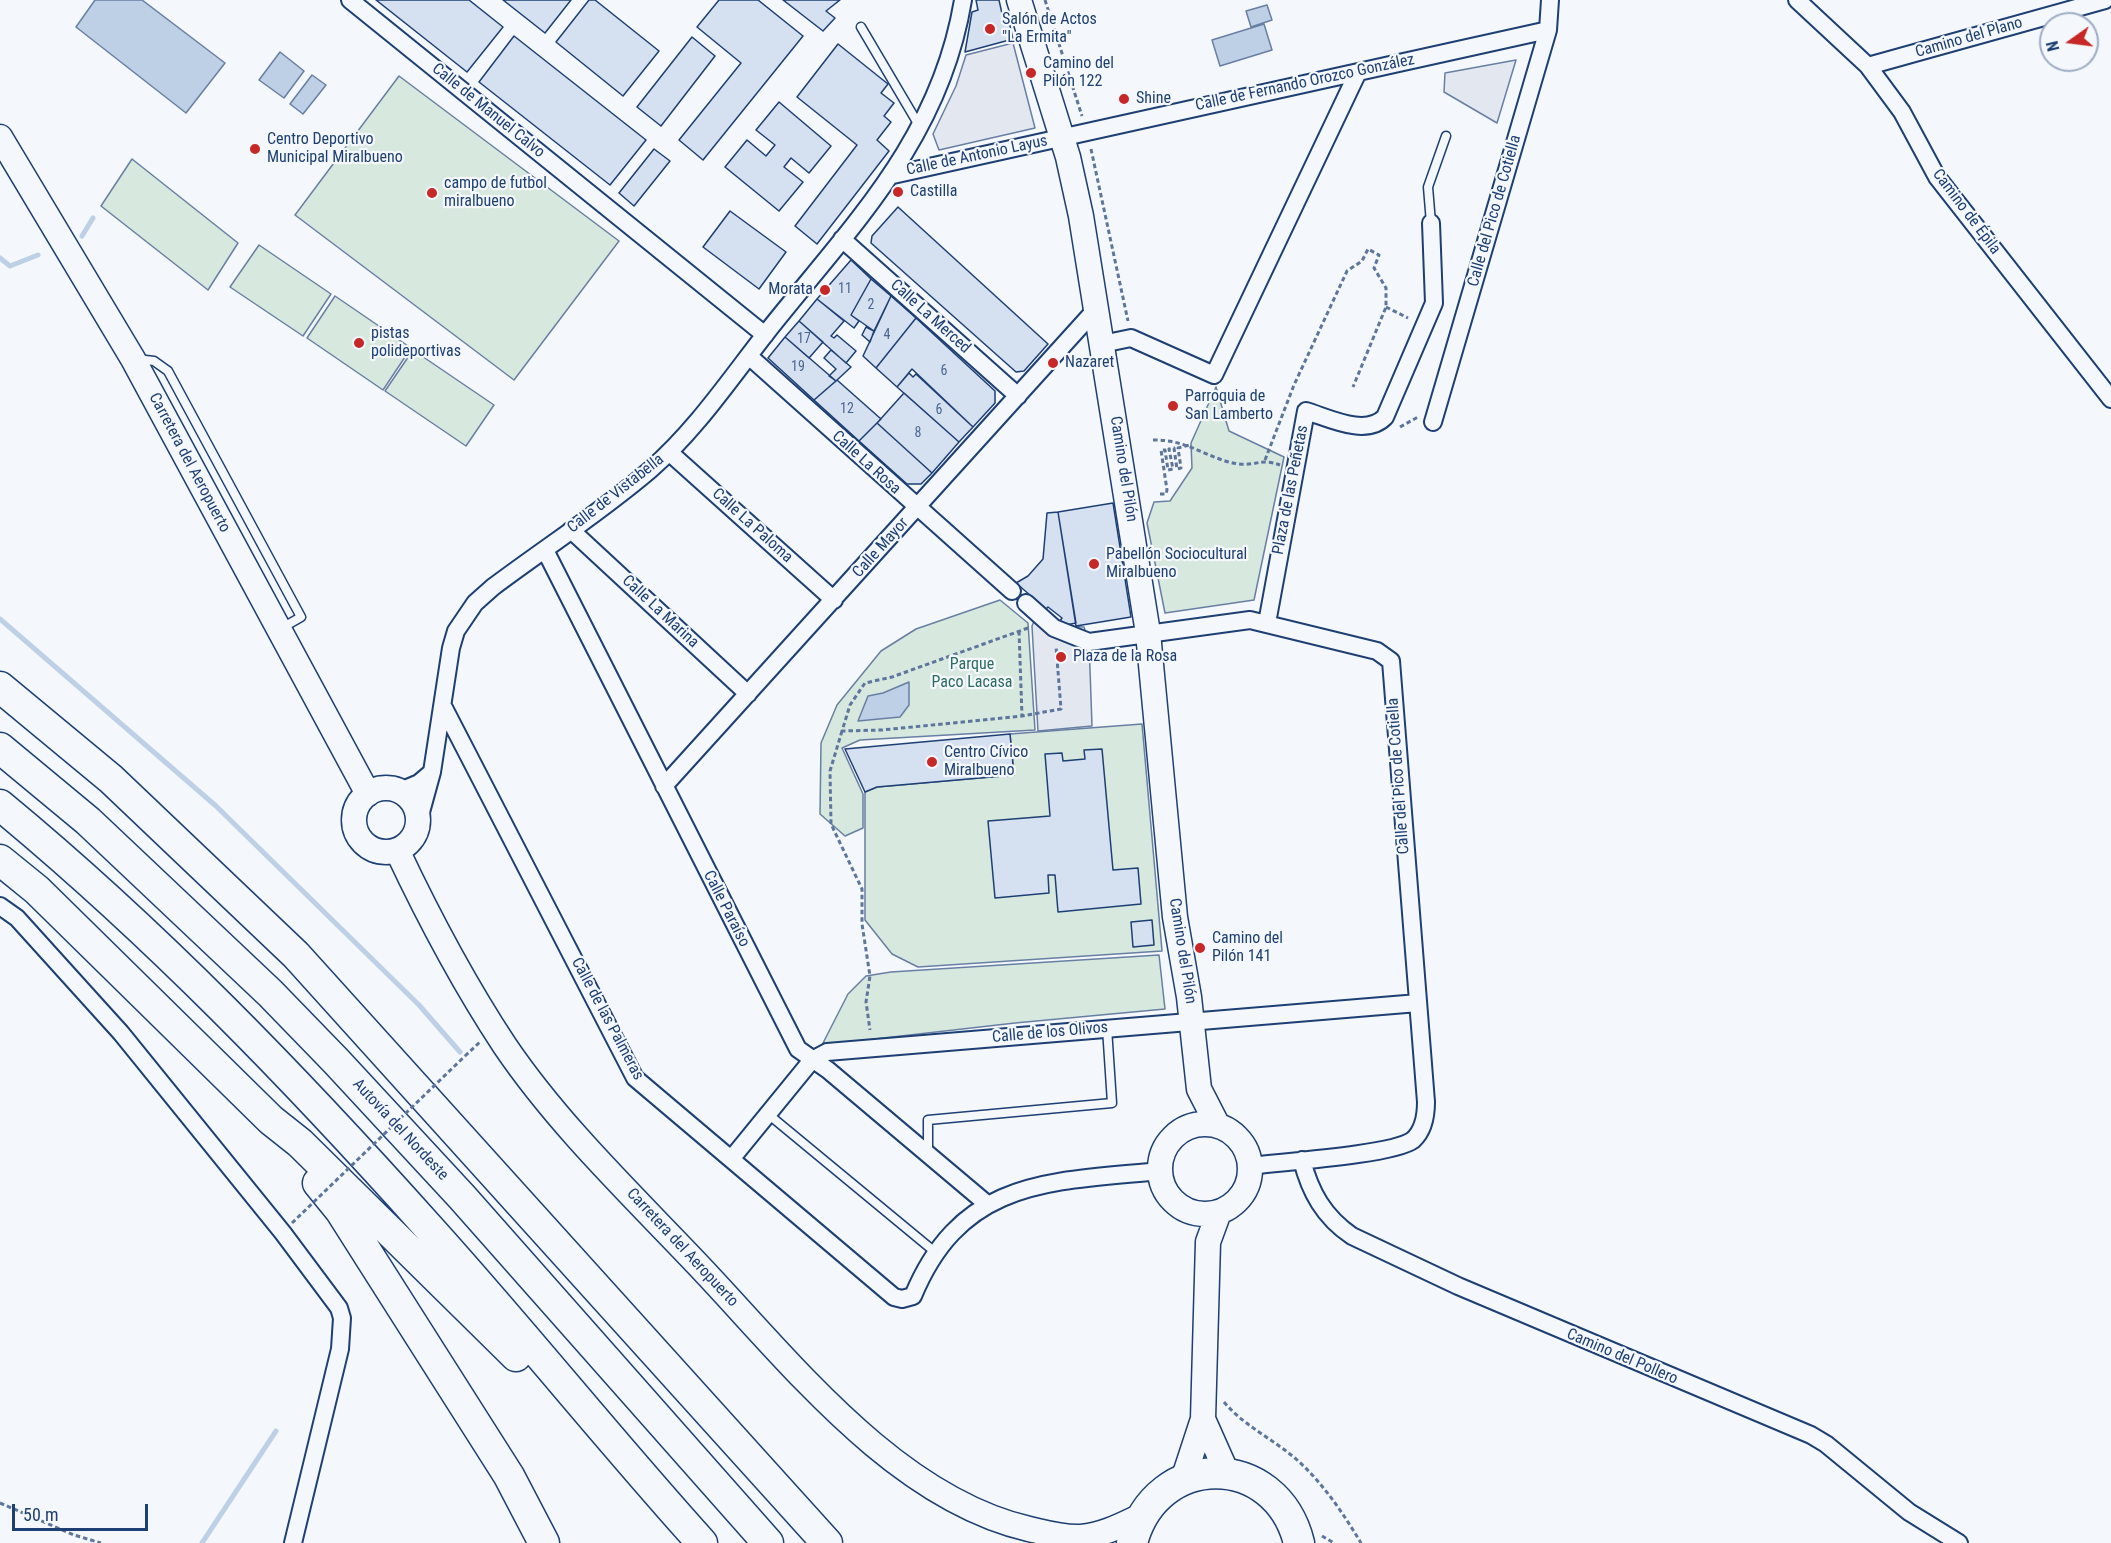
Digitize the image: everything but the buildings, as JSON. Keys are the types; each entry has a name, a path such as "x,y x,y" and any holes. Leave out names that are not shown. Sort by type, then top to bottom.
{"highway":[{"path":"0,687 111,779 296,955 827,1543"},
{"name":"Autovía del Nordeste","path":"0,748 88,821 270,993 336,1060 462,1197 768,1543"},
{"path":"0,805 64,858 241,1027 290,1078 430,1229 701,1542"},
{"path":"0,860 37,890 271,1120 300,1143 505,1344 675,1531 701,1542"},
{"path":"271,1120 340,1210 404,1309 509,1476 544,1543"},
{"path":"1136,1529 1163,1490 1183,1480 1210,1473 1227,1473 1263,1487 1277,1499 1288,1514 1299,1543"}],"street":[{"name":"Calle de Manuel Calvo","path":"350,0 765,335"},
{"name":"Calle de Vistabella","path":"418,823 432,772 444,708 451,648 463,619 475,603 493,587 545,550 669,452 750,357 893,175 917,134 950,53 963,0"},
{"name":"Camino del Pilón","path":"1019,0 1061,137 1081,216 1148,633 1175,917 1192,1021 1199,1089 1218,1126"},
{"name":"Calle del Pico de Cotiella","path":"1435,417 1548,30 1552,9 1550,0"},
{"name":"Camino de Épila","path":"1797,0 1868,66 1902,112 1937,177 2111,399"},
{"name":"Camino del Plano","path":"1868,66 2105,0"},
{"name":"Calle de Fernando Orozco González","path":"1061,137 1548,30"},
{"path":"1102,344 1131,338 1214,375 1358,72"},
{"path":"917,134 918,154 926,166"},
{"name":"Carretera del Aeropuerto","path":"0,137 132,359 280,629 361,798"},
{"name":"Calle de Antonio Layus","path":"893,175 1061,137"},
{"path":"1373,427 1388,411 1426,326 1435,293 1431,223"},
{"name":"Calle La Merced","path":"842,239 1018,396"},
{"name":"Calle Mayor","path":"664,786 1097,308"},
{"name":"Calle La Rosa","path":"750,357 1011,591"},
{"name":"Plaza de las Peñetas","path":"1267,623 1306,411 1360,426 1373,427"},
{"name":"Calle La Paloma","path":"669,452 834,600"},
{"name":"Calle La Marina","path":"571,530 748,694"},
{"name":"Calle Paraíso","path":"545,550 795,1045 987,1204"},
{"path":"1031,609 1054,628 1089,642 1148,633"},
{"name":"Calle del Pico de Cotiella","path":"1148,633 1250,620 1377,651 1391,661 1426,1113 1424,1123 1415,1138 1389,1150 1302,1160"},
{"name":"Calle de las Palmeras","path":"444,708 635,1078 894,1297 902,1299 913,1296 934,1252"},
{"path":"400,791 414,806 418,823 412,839 390,856 378,851 360,837 355,821 361,798 383,789 400,791 419,783 432,772"},
{"name":"Carretera del Aeropuerto","path":"390,856 529,1079 613,1175 800,1372 873,1445 922,1483 988,1516 1071,1540 1136,1529"},
{"path":"0,906 17,918 121,1033 284,1233 339,1308 343,1330 340,1349 293,1543"},
{"name":"Calle de los Olivos","path":"812,1060 827,1052 873,1047 1418,1003"},
{"path":"732,1158 812,1060"},
{"name":"Camino del Pilón","path":"1186,1128 1199,1089"},
{"path":"1207,1124 1218,1126 1236,1137 1247,1155 1248,1178 1238,1199 1207,1212 1178,1205 1171,1198 1160,1171 1164,1150 1169,1141 1186,1128 1207,1124"},
{"path":"1249,1166 1302,1160"},
{"name":"Camino del Pollero","path":"1302,1160 1306,1178 1321,1207 1338,1227 1352,1236 1468,1291 1811,1435 1826,1444 1909,1512 1959,1543"},
{"path":"934,1252 987,1204 1027,1188 1066,1180 1160,1171"},
{"path":"1183,1480 1203,1419 1207,1212"},
{"path":"1203,1419 1227,1473"}],"lane":[{"path":"861,27 917,134"},
{"path":"1431,223 1428,188 1446,136"},
{"path":"928,1154 928,1120 1112,1103 1107,1028"},
{"path":"768,1114 934,1252"}],"path":[{"path":"1153,440 1190,445 1238,464 1265,460 1299,375 1347,271 1362,261 1368,249 1379,255 1374,268 1386,288 1386,307 1353,387"},
{"path":"1386,307 1426,326"},
{"path":"1373,427 1385,432 1435,417"},
{"path":"1160,495 1166,494 1167,490 1161,450 1165,450 1168,470 1173,469 1170,449 1174,448 1177,469 1181,468 1178,448 1190,445"},
{"path":"873,1047 866,1002 870,976 862,924 862,889 831,824 830,771 850,705 865,683 892,676 1032,626 1031,609"},
{"path":"842,731 1022,716 1036,711 1061,709 1054,628"},
{"path":"1019,631 1022,716"},
{"path":"361,798 352,830 357,842 364,851 390,856"},
{"path":"482,1040 487,1047"},
{"path":"292,1223 465,1056"},
{"path":"1221,1393 1230,1410 1308,1470 1337,1505 1361,1543"},
{"path":"0,1503 74,1535 101,1543"}],"green space":[{"path":"399,76 619,241 514,380 295,215"},
{"path":"132,159 238,243 208,290 101,206"},
{"path":"259,245 331,294 303,336 230,287"},
{"name":"pistas polideportivas","path":"335,296 411,348 383,390 307,338"},
{"path":"413,350 494,405 466,446 385,391"},
{"path":"1216,387 1229,431 1284,457 1254,600 1165,613 1147,523 1154,502 1170,501 1192,468 1191,443"},
{"name":"Parque Paco Lacasa","path":"1000,600 1028,623 1035,730 860,740 842,748 863,794 863,828 845,836 820,814 821,743 837,705 881,651 916,629"},
{"path":"1142,724 1162,951 918,967 892,954 865,920 865,792 877,787 1014,775 1010,734"},
{"path":"1159,955 1165,1009 822,1045 848,994 866,976 891,972"}],"shaded area":[{"path":"1013,43 1035,128 939,150 933,134 956,86 966,55"},
{"path":"1516,60 1497,123 1444,92 1445,73"},
{"name":"Plaza de la Rosa","path":"1043,610 1067,626 1084,627 1089,642 1092,726 1038,731 1032,626 1037,614"}],"water":[{"path":"95,0 142,0 225,63 186,113 76,27"},
{"path":"1267,5 1272,20 1251,27 1246,11"},
{"path":"1264,24 1272,50 1220,66 1212,40"},
{"path":"280,52 304,71 284,98 259,80"},
{"path":"312,75 326,85 303,114 290,104"},
{"path":"909,682 909,705 900,717 858,721 868,696 883,693"}],"waterway":[{"path":"82,236 93,218"},
{"path":"0,258 10,266 38,255"},
{"path":"0,619 216,806 419,1005 460,1052"},
{"path":"202,1543 276,1431"}],"place":[{"name":"Salón de Actos \"La Ermita\"","path":"990,29"},
{"name":"Camino del Pilón 122","path":"1031,73"},
{"name":"Shine","path":"1124,99"},
{"name":"Centro Deportivo Municipal Miralbueno","path":"255,149"},
{"name":"Castilla","path":"898,192"},
{"name":"campo de futbol miralbueno","path":"432,193"},
{"name":"Morata","path":"825,290"},
{"name":"pistas polideportivas","path":"359,343"},
{"name":"Nazaret","path":"1053,363"},
{"name":"Parroquia de San Lamberto","path":"1173,406"},
{"name":"Pabellón Sociocultural Miralbueno","path":"1094,564"},
{"name":"Plaza de la Rosa","path":"1061,657"},
{"name":"Centro Cívico Miralbueno","path":"932,762"},
{"name":"Camino del Pilón 141","path":"1200,948"}]}
